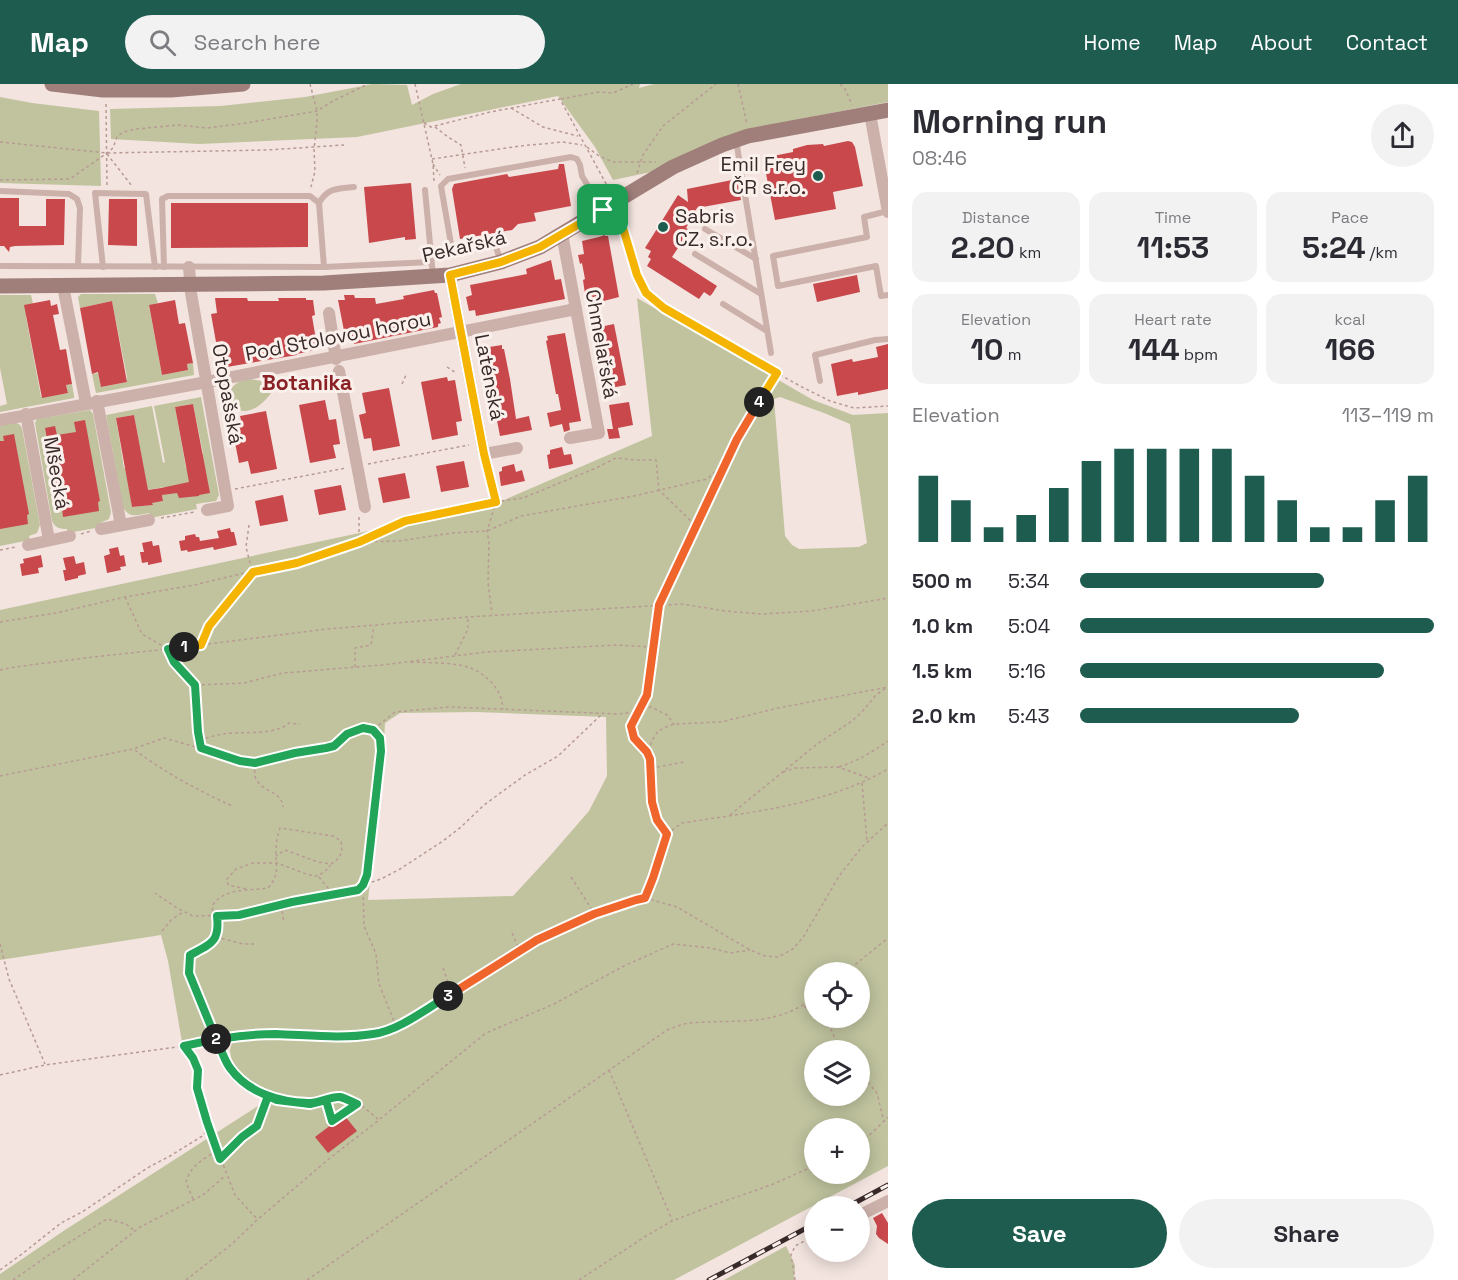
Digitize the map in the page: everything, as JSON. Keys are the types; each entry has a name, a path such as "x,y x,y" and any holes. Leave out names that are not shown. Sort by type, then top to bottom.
{"street":[{"path":"52,84 103,90 243,84"},
{"name":"Pekařská","path":"0,286 324,283 432,269 450,275 501,262 540,247 673,167 742,138 888,110"},
{"path":"863,115 888,212"},
{"name":"Chmelařská","path":"562,234 599,433 570,438"},
{"name":"Otopašská","path":"189,267 190,285 228,506 207,510"},
{"name":"Laténská","path":"450,275 484,454"},
{"path":"63,286 121,525"},
{"name":"Pod Stolovou horou","path":"0,420 207,382 337,362 576,309"},
{"path":"328,313 362,512"},
{"name":"Mšecká","path":"26,414 49,540"},
{"path":"484,454 517,448"},
{"path":"101,529 149,520"},
{"name":"Mšecká","path":"28,545 70,536"},
{"path":"870,1210 888,1201"}],"lane":[{"path":"742,138 756,259 771,353"},
{"path":"501,262 496,247 491,241 479,241 456,249 451,244 441,194 441,186 448,179 571,157 577,159 582,176 609,205"},
{"path":"324,267 319,203 323,195 331,190 354,187"},
{"path":"425,190 432,269"},
{"path":"0,191 69,194 77,199 80,208 78,266"},
{"path":"103,267 95,193 146,194 155,267"},
{"path":"164,267 162,199 168,196 310,196 319,203"},
{"path":"888,212 864,217 867,237 773,256 778,286 876,266 881,296 888,295"},
{"path":"705,229 756,259"},
{"path":"695,254 761,294"},
{"name":"Pekařská","path":"0,266 432,269"},
{"path":"723,304 767,331"},
{"path":"820,381 815,355 874,340 888,339"}],"path":[{"path":"310,84 317,111 315,171 310,196"},
{"path":"0,180 70,179 113,148 117,137 123,132 178,124 207,128 317,111 368,84"},
{"path":"415,84 433,164 434,180 425,190"},
{"path":"424,123 431,127 489,112 599,92 613,93 633,84"},
{"path":"632,191 643,155 663,126 716,84"},
{"path":"738,84 747,121 742,138"},
{"path":"840,84 863,115"},
{"path":"560,99 601,172 609,205 646,293 664,308 830,401 854,408 888,406"},
{"path":"106,103 107,193"},
{"path":"511,108 543,127 579,136"},
{"path":"434,126 461,145 467,176"},
{"path":"0,142 107,153 220,152 344,144"},
{"path":"107,153 138,194"},
{"path":"433,164 445,182"},
{"path":"447,367 456,374"},
{"path":"650,759 647,752 634,738 631,726 647,695 659,605 737,439 777,373"},
{"path":"402,384 406,375"},
{"path":"484,454 496,502 487,531 488,582 492,615"},
{"path":"0,622 56,613 297,563 359,542 405,521 523,498 616,458 657,460 659,490 696,526"},
{"path":"359,542 399,541 452,533 487,531 521,516 634,496 707,479 725,463"},
{"path":"149,520 207,510"},
{"path":"359,542 362,512"},
{"path":"249,525 246,547 253,572"},
{"path":"70,536 101,529"},
{"path":"0,550 28,545"},
{"path":"201,645 209,626 253,572"},
{"path":"125,597 142,634 168,649 174,662 195,685 201,748"},
{"path":"0,670 327,629 492,615 682,604 762,614 811,611 888,598"},
{"path":"454,656 468,629 468,617"},
{"path":"355,667 355,648 371,645 374,625"},
{"path":"195,685 244,683 283,673 486,652 616,645 653,647"},
{"path":"405,662 472,668 485,676 494,686 502,699 503,710"},
{"path":"667,834 657,820 652,802 651,742 658,731 674,724 722,722 768,710 887,687"},
{"path":"728,816 817,744 852,721 876,695 887,687"},
{"path":"373,730 395,712 449,707 617,714 637,712 651,707 667,715 674,724"},
{"path":"154,893 193,916 217,916 239,915 281,904 358,890 363,885 400,869 444,841 484,805 525,775 558,756 602,714"},
{"path":"199,741 222,734 284,728 289,723 300,723"},
{"path":"0,776 134,749 164,738 240,761 255,763 334,746 347,734 363,728 373,730 380,738 381,751 367,875 363,885 364,926 376,954 379,984 397,1026"},
{"path":"780,774 795,768 838,767 855,762 888,741"},
{"path":"134,749 150,761 232,806"},
{"path":"650,768 685,762"},
{"path":"255,763 257,782 283,801 283,807"},
{"path":"838,767 871,779"},
{"path":"645,898 667,834 682,823 804,802 853,787 888,769"},
{"path":"862,783 867,842"},
{"path":"0,1075 45,1065 184,1046 216,1039 274,1034 318,1036 375,1034 397,1026 537,940 594,914 645,898 677,907 750,950 765,956 778,957 793,949 804,936 839,876 867,842 888,823"},
{"path":"247,889 228,885 227,879 236,869 253,863 277,863 318,876 339,859 342,851 340,841 333,836 280,828 276,856 277,863 278,868 275,880 268,888 247,889 217,898 212,906 217,916 218,930 212,943 190,955 189,973 230,1068 248,1088 277,1100 310,1104 339,1097 357,1104 379,1119"},
{"path":"276,856 285,850 318,862 331,864"},
{"path":"318,876 328,888 338,893"},
{"path":"571,877 594,914"},
{"path":"281,904 284,923"},
{"path":"162,931 171,920 184,912"},
{"path":"512,933 520,951"},
{"path":"215,937 243,944 257,944"},
{"path":"858,962 888,938"},
{"path":"0,944 9,980 45,1065"},
{"path":"186,1280 232,1244 330,1158 486,1033 554,1004 624,966 673,944 730,952 750,950"},
{"path":"443,968 452,994"},
{"path":"307,1280 668,1030 687,1024 776,1018 804,1006"},
{"path":"184,1046 198,1070 197,1088 226,1175 235,1195 257,1220"},
{"path":"609,1070 672,1221"},
{"path":"870,1085 877,1093 884,1122"},
{"path":"220,1159 257,1126 268,1096"},
{"path":"326,1100 332,1121"},
{"path":"327,1125 357,1104"},
{"path":"870,1135 888,1117"},
{"path":"0,1270 61,1223 204,1134 207,1122"},
{"path":"193,1200 186,1182 189,1172 201,1160 218,1151"},
{"path":"579,1280 672,1221 771,1185 804,1170"},
{"path":"73,1280 140,1227 204,1195 226,1175"},
{"path":"13,1280 107,1219 126,1224 135,1231"},
{"path":"795,1280 791,1255 795,1246 804,1241"}],"green space":[{"path":"373,84 407,85 412,105 433,94 461,84 640,84 639,88 654,84 888,84 888,102 754,128 656,171 613,180 595,147 558,96 357,137 199,144 111,139 110,109 220,106 305,97"},
{"path":"0,97 99,111 101,186 0,183"},
{"path":"81,294 155,294 158,303 149,306 162,375 188,370 187,364 193,363 194,375 96,393 92,374 99,373 101,387 127,382 127,377 112,301 80,308 78,297"},
{"path":"0,295 31,295 33,304 26,317 41,397 68,393 66,385 72,384 74,398 0,412 0,406 7,404 0,368"},
{"path":"637,298 813,400 853,415 888,413 888,1166 870,1176 870,1118 804,1118 804,1184 854,1184 832,1196 804,1196 804,1211 674,1280 0,1280 0,1274 65,1230 275,1095 248,1081 232,1066 230,1050 232,1043 223,1035 182,1042 168,961 161,935 0,960 0,610 495,504 652,436","holes":["780,397 850,424 867,543 859,547 799,549 792,545 785,536 774,399","476,712 606,717 607,776 589,811 513,896 368,900 385,723 400,713"]},
{"path":"246,379 261,381 275,388 257,407 242,411 233,406 227,396 235,385"},
{"path":"201,397 219,495 216,501 196,504 197,509 150,518 149,513 131,515 125,511 106,415 152,406 163,463 165,462 154,406","holes":["193,404 203,453 186,468 175,407","134,415 145,476 124,468 116,418","164,487 165,494 162,495 163,501 152,503 152,505 132,507 130,493"]},
{"path":"90,410 93,414 111,512 109,519 100,523 101,527 68,533 67,529 58,528 52,521 35,423 37,419"},
{"path":"15,422 22,428 40,525 37,533 29,536 30,540 0,546 0,424"},
{"path":"786,1246 795,1265 794,1280 724,1280"}],"building":[{"path":"852,142 855,147 863,186 833,192 836,209 775,220 763,158 793,152 793,149 807,145 823,144 824,146"},
{"path":"559,164 564,164 571,206 534,213 536,221 518,224 512,230 460,239 452,189 454,184 507,174 509,177 558,169"},
{"path":"737,179 741,200 697,208 686,228 690,230 672,257 717,286 710,296 704,292 699,299 647,266 651,259 648,257 651,251 645,248 678,195 688,202 687,189"},
{"path":"411,183 416,239 405,240 405,237 369,243 364,187"},
{"path":"0,198 19,198 19,226 46,226 46,199 65,199 64,245 15,246 10,247 9,252 4,246 0,246"},
{"path":"109,199 137,199 137,246 108,245"},
{"path":"171,203 308,203 308,247 171,248"},
{"path":"608,236 619,297 596,303 591,293 585,294 583,280 585,279 578,255 584,254 582,241"},
{"path":"551,260 555,280 561,279 565,299 476,316 475,310 469,311 466,297 472,295 470,285 527,274 526,269"},
{"path":"857,275 860,292 817,302 813,284"},
{"path":"434,290 437,293 442,317 439,318 441,323 438,327 354,344 349,335 345,336 338,300 345,300 344,295 354,295 355,298 375,298 376,304"},
{"path":"215,298 247,298 248,301 279,301 278,298 313,300 315,315 312,316 317,346 315,350 297,355 221,368 219,358 226,357 223,341 216,342 211,314 217,313"},
{"path":"50,300 51,306 57,304 59,314 53,315 60,350 66,349 72,384 66,385 68,393 42,398 24,305"},
{"path":"175,300 179,324 185,323 193,363 187,364 188,370 162,375 149,305"},
{"path":"112,301 127,382 101,387 98,372 92,374 80,308"},
{"path":"614,324 626,385 606,389 595,328"},
{"path":"565,333 581,421 569,423 570,430 564,432 562,424 550,427 547,413 561,410 546,341 547,336"},
{"path":"888,344 888,389 858,395 858,392 837,396 831,364 852,359 853,362 878,357 876,347"},
{"path":"502,345 516,419 529,416 532,430 500,436 483,348"},
{"path":"447,377 448,381 455,380 462,421 456,422 458,435 432,440 421,382"},
{"path":"389,388 400,446 373,451 371,438 364,439 359,415 366,413 362,393"},
{"path":"325,400 329,420 336,419 340,444 333,445 336,458 310,463 299,405"},
{"path":"629,402 633,425 618,428 620,438 609,439 607,429 613,429 609,405"},
{"path":"193,404 210,493 179,498 177,493 162,495 163,501 152,503 153,505 132,507 116,418 134,415 148,490 161,488 189,482 175,407"},
{"path":"266,411 277,469 251,474 248,461 239,463 231,422 241,420 240,416"},
{"path":"85,420 100,501 98,502 99,511 63,517 45,428 55,426 57,435 76,432 74,422"},
{"path":"14,434 29,514 27,515 28,524 0,529 0,441 4,441 3,436"},
{"path":"562,447 564,455 571,454 573,464 549,469 547,455 550,454 550,450"},
{"path":"464,461 469,487 441,492 436,466"},
{"path":"514,464 516,472 522,470 525,481 501,486 499,472 502,471 502,467"},
{"path":"405,473 410,498 383,503 378,478"},
{"path":"341,485 346,510 319,515 314,490"},
{"path":"283,495 288,521 260,526 255,501"},
{"path":"230,528 231,532 234,532 237,545 214,550 213,547 188,552 187,550 181,551 179,541 185,540 185,536 195,534 200,541 219,538 217,531"},
{"path":"152,541 153,546 159,545 162,562 148,565 148,562 142,563 140,552 144,552 142,543"},
{"path":"118,547 120,556 124,555 126,566 120,567 121,570 107,573 104,556 110,554 109,549"},
{"path":"41,555 43,567 38,568 39,573 22,576 20,564 24,563 23,559"},
{"path":"74,556 76,564 84,562 86,574 65,581 63,570 66,570 63,558"},
{"path":"344,1115 357,1131 328,1153 315,1137"},
{"path":"882,1213 888,1223 888,1244 876,1234 877,1226 873,1218"}],"railway":[{"path":"868,1196 888,1185"},
{"path":"709,1280 804,1229"}],"place":[{"name":"Emil Frey ČR s.r.o.","path":"818,176"},
{"name":"Sabris CZ, s.r.o.","path":"663,227"}],"district":[{"name":"Botanika","path":"307,382"}],"route":[{"path":"603,210 540,247 501,262 450,275 484,454 496,502 405,521 359,542 297,563 253,572 209,626 201,645 168,649 174,662 195,685 201,748 240,761 255,763 334,746 347,734 363,728 373,730 380,738 381,751 367,875 363,885 358,890 292,902 239,915 217,916 218,930 212,943 190,955 189,973 216,1039 230,1068 248,1088 259,1092 268,1096 277,1100 310,1104 339,1097 357,1104 332,1121 328,1111 326,1100 310,1104 277,1100 268,1096 257,1126 220,1159 197,1088 198,1070 184,1046 216,1039 274,1034 318,1036 375,1034 397,1026 418,1014 537,940 594,914 645,898 667,834 657,820 652,802 650,759 647,752 634,738 631,726 647,695 659,605 737,439 777,373 664,308 646,293 637,275 615,201 603,210"}]}
